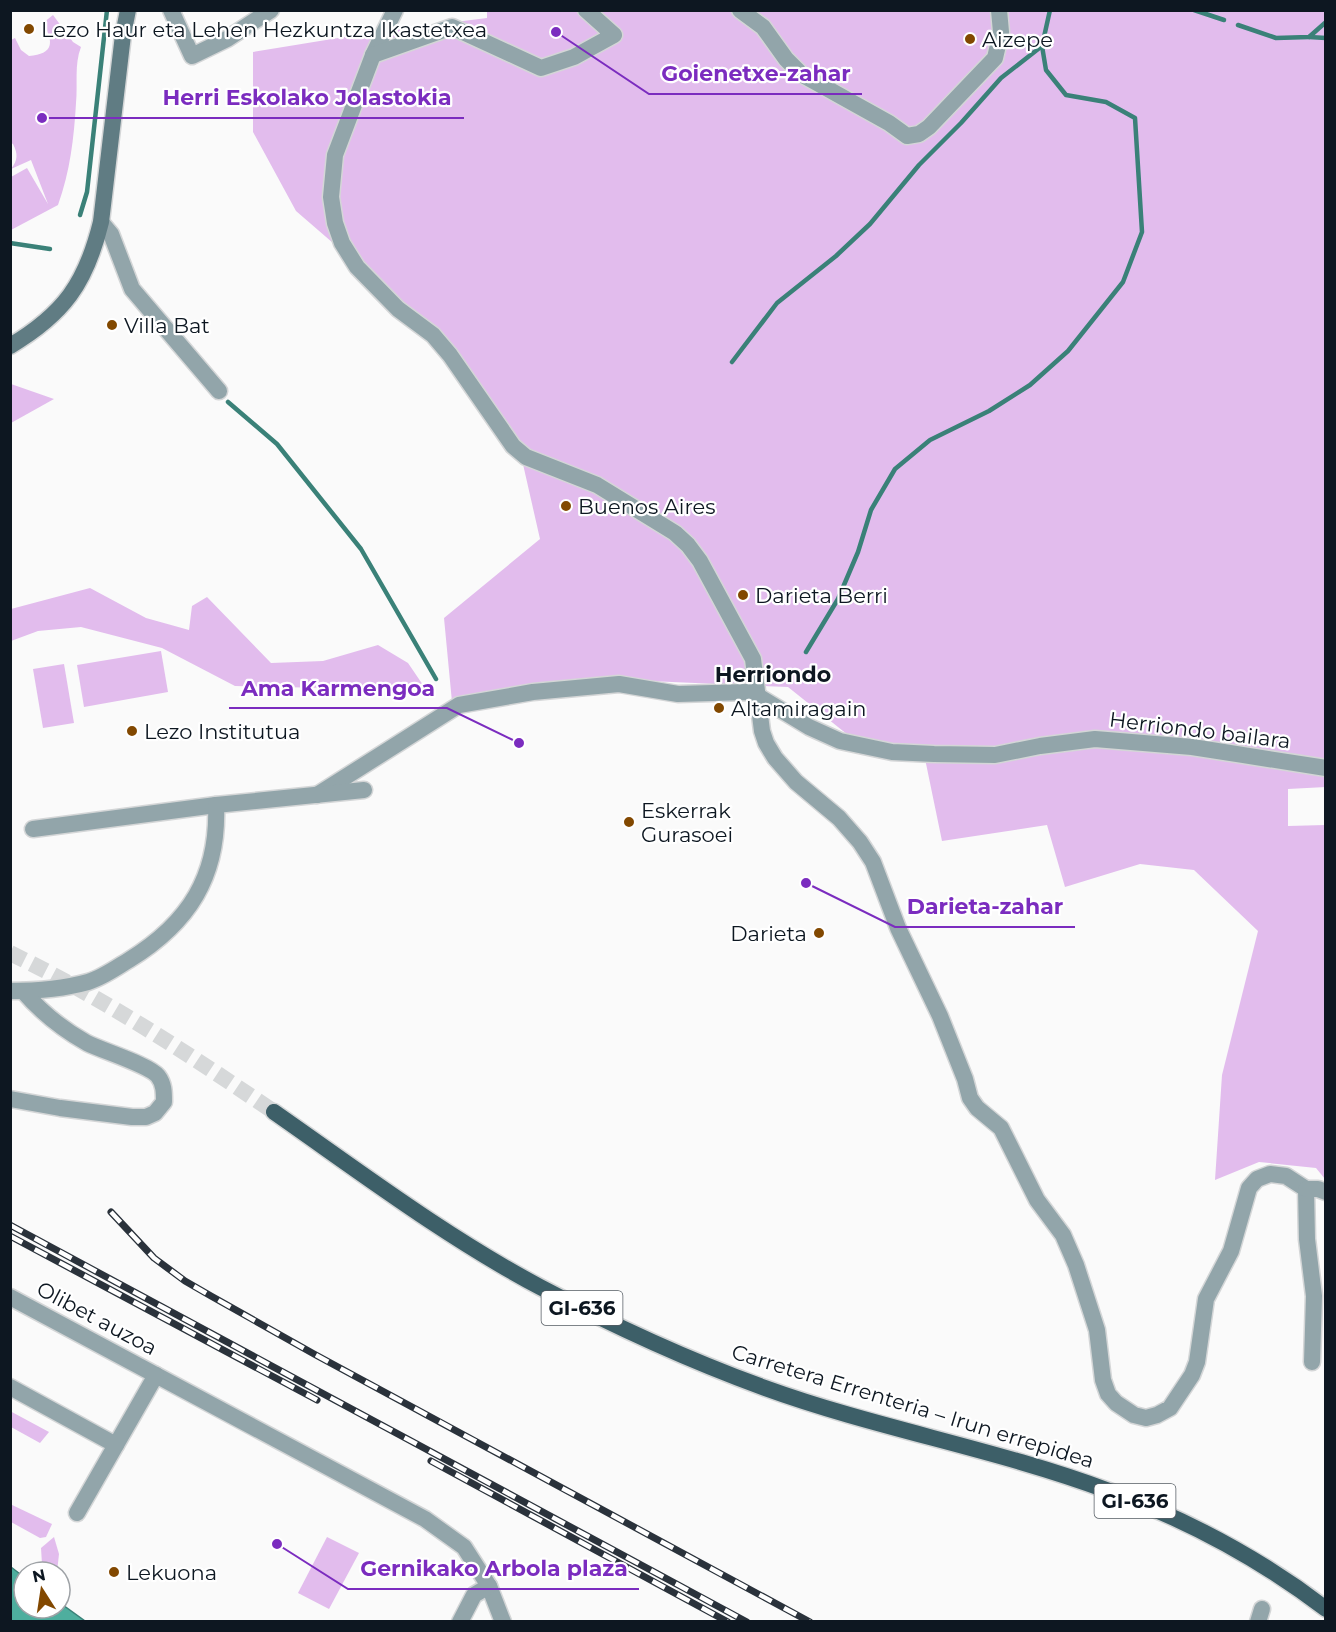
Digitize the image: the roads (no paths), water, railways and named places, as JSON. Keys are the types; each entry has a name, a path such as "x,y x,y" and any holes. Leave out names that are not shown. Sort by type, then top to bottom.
{"main road":[{"path":"10,346 48,320 66,302 86,269 94,250 100,222 120,60 131,15"},
{"name":"Carretera Errenteria – Irun errepidea","path":"274,1112 457,1238 538,1286 621,1328 766,1388 824,1407 1063,1475 1145,1505 1206,1532 1252,1558 1326,1609"}],"street":[{"path":"171,10 192,56 227,39 271,10"},
{"path":"395,10 373,55 335,155 331,197 335,223 342,243 357,267 398,309 433,335 445,349 513,446 526,457 597,485 675,533 700,561 753,659 762,731 775,758 796,782 839,818 860,842 873,862 898,928 940,1017 965,1079 970,1098 977,1108 1001,1128 1037,1200 1062,1235 1076,1265 1097,1330 1103,1380 1108,1394 1116,1403 1134,1415 1146,1418 1157,1415 1170,1408 1192,1376 1197,1362 1206,1299 1231,1251 1249,1188 1257,1179 1270,1174 1286,1176 1306,1189 1326,1192"},
{"path":"373,55 452,27 541,68 574,57 614,35 586,10"},
{"path":"740,10 763,27 786,59 801,74 907,136 920,134 929,128 995,58 1001,32 999,10"},
{"path":"100,222 111,234 132,289 219,391"},
{"name":"Herriondo bailara","path":"317,795 448,710 467,703 533,692 618,684 678,694 747,692 758,696 809,727 840,741 892,752 995,754 1095,739 1192,747 1326,768"},
{"path":"33,829 216,805 364,790"},
{"path":"17,991 55,989 90,981 145,950 175,924 192,903 210,866 217,830 216,805"},
{"path":"10,1099 132,1118 146,1117 155,1113 164,1102 164,1088 157,1075 145,1067 86,1042 57,1023 17,991"},
{"path":"1306,1189 1314,1296 1312,1362"},
{"name":"Olibet auzoa","path":"10,1297 156,1375 77,1513"},
{"path":"156,1375 425,1519 464,1547 489,1586 503,1622"},
{"path":"10,1387 116,1445"},
{"path":"460,1622 474,1595 489,1586"}],"waterway":[{"path":"80,215 87,192 107,10"},
{"path":"806,652 838,599 858,552 871,510 895,469 930,440 989,411 1030,385 1068,351 1123,282 1142,232 1135,118 1106,102 1066,95 1046,70 1042,46 1050,10"},
{"path":"1194,10 1224,20"},
{"path":"1238,25 1276,38 1309,37 1326,22"},
{"path":"1309,37 1326,38"},
{"path":"732,362 777,303 836,256 870,224 919,165 1001,78 1042,46"},
{"path":"10,243 50,249"},
{"path":"228,402 277,444 361,549 436,679"}],"tunnel":[{"path":"10,953 45,970 145,1028 274,1112"}],"railway":[{"path":"111,1212 154,1258 185,1281 314,1354 810,1622"},
{"path":"10,1225 747,1622"},
{"path":"10,1236 317,1400"},
{"path":"431,1461 728,1622"}],"place":[{"name":"Lezo Haur eta Lehen Hezkuntza Ikastetxea","path":"29,29"},
{"name":"Goienetxe-zahar","path":"556,32"},
{"name":"Aizepe","path":"970,39"},
{"name":"Herri Eskolako Jolastokia","path":"42,118"},
{"name":"Villa Bat","path":"112,325"},
{"name":"Buenos Aires","path":"566,506"},
{"name":"Darieta Berri","path":"743,595"},
{"name":"Altamiragain","path":"719,708"},
{"name":"Lezo Institutua","path":"132,731"},
{"name":"Ama Karmengoa","path":"519,743"},
{"name":"Eskerrak Gurasoei","path":"629,822"},
{"name":"Darieta-zahar","path":"806,883"},
{"name":"Darieta","path":"819,933"},
{"name":"Gernikako Arbola plaza","path":"277,1544"},
{"name":"Lekuona","path":"114,1572"}],"district":[{"name":"Herriondo","path":"773,674"}]}
